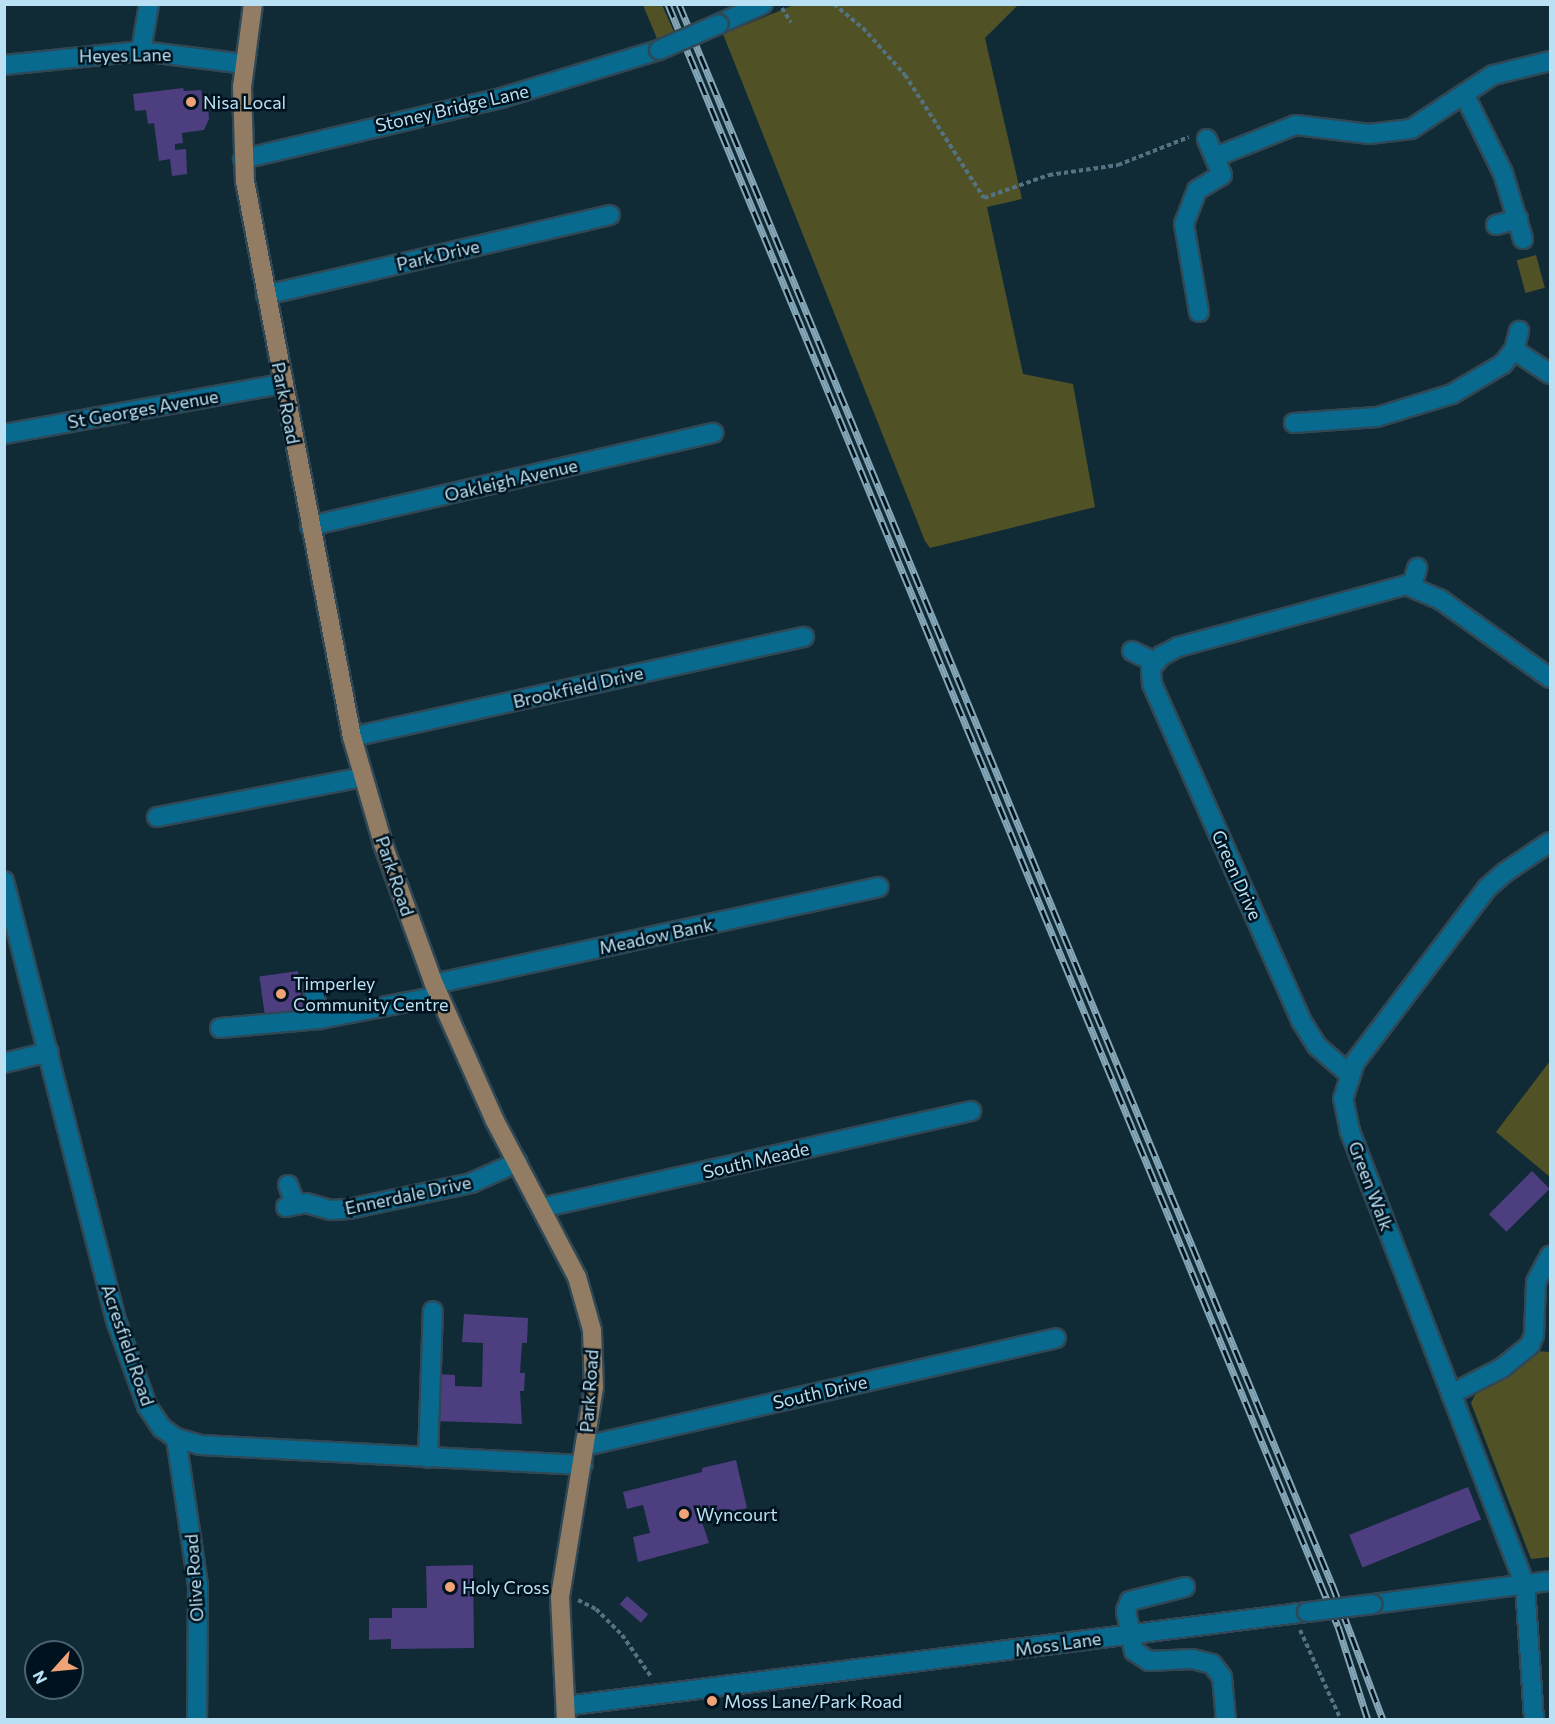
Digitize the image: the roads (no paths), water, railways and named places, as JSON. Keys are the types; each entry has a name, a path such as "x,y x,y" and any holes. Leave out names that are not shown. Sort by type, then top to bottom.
{"main road":[{"name":"Park Road","path":"253,4 245,64 243,159 282,384 352,737 363,777 436,990 486,1102 577,1277 592,1330 594,1387 560,1597 566,1713"}],"street":[{"path":"141,51 148,4"},
{"name":"Stoney Bridge Lane","path":"243,159 501,98 659,50 763,4"},
{"name":"Heyes Lane","path":"4,65 141,51 245,64"},
{"path":"1215,157 1296,125 1369,134 1399,132 1422,124 1464,94 1501,72 1551,62"},
{"path":"1464,94 1503,173 1523,239"},
{"path":"1199,312 1184,224 1197,190 1222,175 1207,140"},
{"name":"Park Drive","path":"266,295 610,215"},
{"path":"1496,225 1518,219"},
{"path":"1294,423 1361,420 1427,403 1490,374 1514,350 1519,331"},
{"path":"1514,350 1551,374"},
{"name":"St Georges Avenue","path":"4,434 282,384"},
{"name":"Oakleigh Avenue","path":"310,526 713,433"},
{"path":"1412,586 1417,568"},
{"path":"1132,651 1155,662 1178,646 1388,587 1412,586 1440,600 1551,678"},
{"name":"Brookfield Drive","path":"352,737 804,637"},
{"name":"Green Drive","path":"1155,662 1152,684 1301,1020 1317,1047 1349,1074"},
{"path":"157,817 363,777"},
{"name":"Green Walk","path":"1534,1719 1525,1585 1344,1116 1349,1074 1488,888 1504,873 1551,842"},
{"name":"Acresfield Road","path":"4,881 107,1285 131,1367 152,1414 176,1438"},
{"name":"Meadow Bank","path":"220,1028 320,1019 879,887"},
{"path":"314,989 320,1019"},
{"path":"4,1063 49,1052"},
{"name":"South Meade","path":"541,1208 971,1111"},
{"name":"Ennerdale Drive","path":"288,1185 290,1205 349,1209 471,1183 518,1162"},
{"path":"1450,1395 1502,1368 1530,1345 1534,1335 1536,1282 1551,1256"},
{"path":"428,1458 432,1311"},
{"name":"South Drive","path":"585,1446 1056,1338"},
{"path":"176,1438 200,1445 582,1465"},
{"name":"Olive Road","path":"176,1438 175,1455 198,1585 197,1719"},
{"name":"Moss Lane","path":"566,1713 663,1696 1551,1581"},
{"path":"1185,1587 1130,1601 1126,1611 1134,1651 1143,1660 1192,1659 1217,1669 1224,1682 1226,1719"}],"railway":[{"path":"668,4 1338,1626 1368,1720"},
{"path":"679,4 1332,1584 1383,1720"}],"place":[{"name":"Nisa Local","path":"191,102"},
{"name":"Timperley Community Centre","path":"281,994"},
{"name":"Wyncourt","path":"684,1514"},
{"name":"Holy Cross","path":"450,1587"},
{"name":"Moss Lane/Park Road","path":"712,1701"}]}
